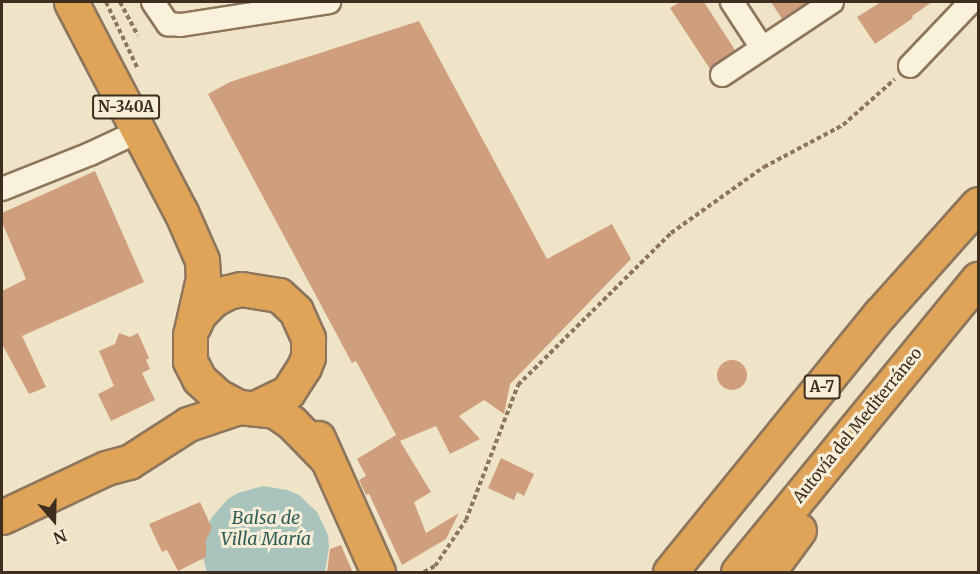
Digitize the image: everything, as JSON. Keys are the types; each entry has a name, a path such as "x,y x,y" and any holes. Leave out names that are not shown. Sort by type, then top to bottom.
{"highway":[{"name":"N-340A","path":"71,2 181,212 202,260 204,278 190,348 198,379 208,390 248,407 275,411 292,423 327,459"},
{"name":"A-7","path":"670,573 880,314 978,204"},
{"name":"N-340A","path":"181,212 227,268 261,291"},
{"name":"Autovía del Mediterráneo","path":"738,573 978,279"},
{"name":"N-340A","path":"190,348 199,314 213,300 228,292 241,289 279,295 296,311 308,338 308,357 304,367 288,392 248,407"},
{"path":"106,468 122,453 158,430 181,402 190,348"},
{"name":"N-340A","path":"304,367 306,410 378,573"},
{"path":"2,517 106,468 129,462 188,424 248,407"},
{"path":"768,573 845,467 870,409"}],"street":[{"path":"153,2 168,24 181,25 293,4 329,2"},
{"path":"732,2 762,48"},
{"path":"722,75 832,2"},
{"path":"910,66 971,2"},
{"path":"2,189 40,176 139,131"}],"path":[{"path":"106,2 140,72"},
{"path":"120,2 138,36"},
{"path":"424,573 435,566 466,520 518,385 670,233 764,167 843,125 910,66"}],"water":[{"name":"Balsa de Villa María","path":"263,486 287,490 299,495 317,512 328,535 329,547 325,572 207,572 202,553 206,528 212,517 228,499 238,493"}],"building":[{"path":"680,2 704,2 735,50 710,69 670,8"},
{"path":"771,2 808,2 782,19"},
{"path":"881,2 932,2 875,44 857,17"},
{"path":"419,21 547,259 612,224 631,259 510,384 504,414 484,400 459,416 480,439 450,454 436,426 400,441 431,492 414,502 426,533 459,513 446,539 402,565 369,494 366,495 359,480 366,476 357,459 396,435 356,361 352,363 208,94 230,82"},
{"path":"95,171 144,282 22,336 46,387 29,394 2,344 2,291 26,279 2,222 2,213"},
{"path":"119,333 130,337 138,333 149,358 146,360 150,369 142,373 155,400 111,421 98,394 114,386 99,351 115,344"},
{"path":"732,360 738,361 746,369 746,381 738,389 732,390 726,389 718,381 717,375 718,369 726,361"},
{"path":"501,458 534,474 524,496 517,492 514,500 488,488"},
{"path":"200,502 212,528 206,540 206,557 178,571 167,550 162,552 149,524"},
{"path":"341,545 353,573 327,573 330,549"}]}
